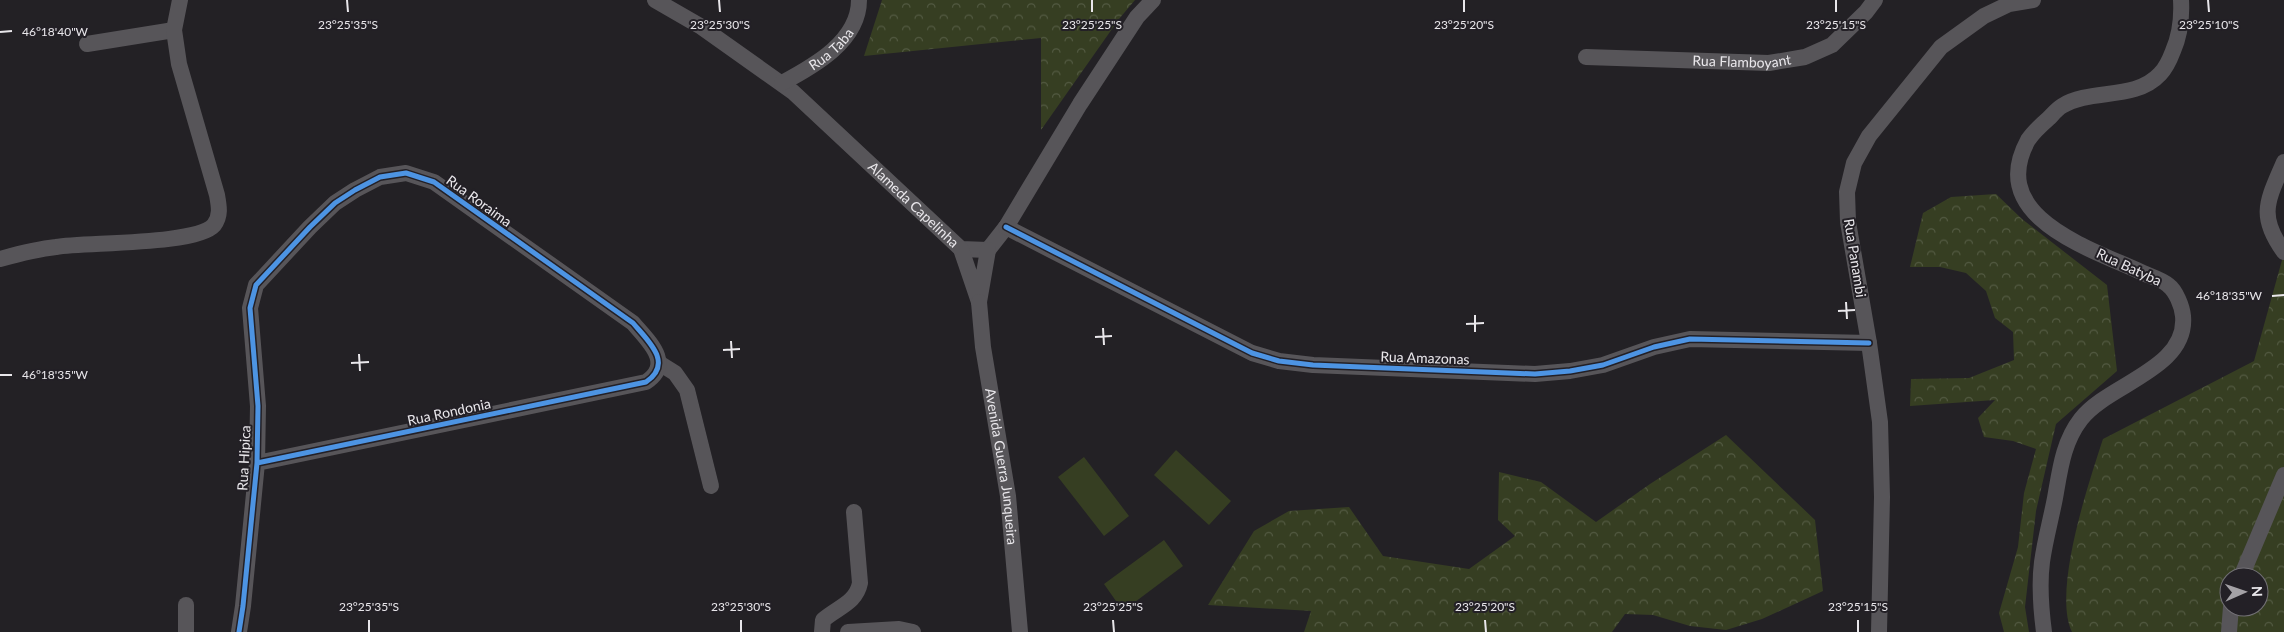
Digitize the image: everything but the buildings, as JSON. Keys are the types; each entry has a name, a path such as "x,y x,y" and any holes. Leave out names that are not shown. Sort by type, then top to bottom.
{"street":[{"path":"0,259 57,246 170,239 200,234 214,225 219,212 217,196 179,64 174,30 180,0"},
{"name":"Alameda Capelinha","path":"655,0 700,26 782,83 961,249 988,250"},
{"name":"Rua Taba","path":"782,83 809,68 841,41 854,25 858,0"},
{"path":"988,250 1006,227 1080,104 1137,17 1153,0"},
{"name":"Rua Flamboyant","path":"1586,57 1769,63 1805,57 1832,45 1866,12 1875,0"},
{"name":"Rua Panambi","path":"1879,632 1881,439 1869,343 1848,222 1847,192 1854,163 1869,136 1940,47 1984,16 2009,4 2033,0"},
{"name":"Rua Batyba","path":"2044,632 2041,596 2042,563 2065,448 2080,420 2098,402 2165,360 2178,343 2184,326 2182,309 2169,285 2064,237 2031,210 2022,195 2018,176 2021,156 2037,128 2062,106 2078,100 2145,86 2160,74 2178,40 2182,13 2181,0"},
{"path":"87,44 174,30"},
{"path":"2284,162 2268,198 2267,214 2272,235 2284,252"},
{"name":"Rua Roraima","path":"256,285 335,203 380,177 406,173 434,182 632,323 656,351 659,363"},
{"name":"Rua Amazonas","path":"1006,227 1252,354 1288,362 1313,365 1535,374 1570,371 1603,365 1654,347 1690,339 1869,343"},
{"name":"Avenida Guerra Junqueira","path":"961,249 979,302 983,348 1008,496 1020,632"},
{"name":"Avenida Guerra Junqueira","path":"979,302 988,250"},
{"name":"Rua Hipica","path":"239,632 257,463 258,406 250,308 256,285"},
{"path":"659,363 675,373 687,390 711,486"},
{"name":"Rua Rondonia","path":"257,463 646,382 655,376 659,363"},
{"path":"2245,567 2284,476"},
{"path":"822,632 824,620 848,604 858,593 860,583 854,512"},
{"path":"186,605 186,632"},
{"path":"2229,632 2230,617"},
{"path":"848,632 899,629 913,632"}],"green space":[{"path":"882,0 1135,0 1119,19 1041,130 1041,38 864,56"},
{"path":"1996,194 2022,219 2107,285 2117,371 2056,424 2036,511 2025,607 2029,632 2004,632 1999,613 2018,547 2024,493 2036,449 2013,441 1984,437 1978,418 1995,400 1910,406 1911,379 1969,378 2014,360 2013,332 1995,318 1986,291 1966,273 1940,267 1910,267 1923,213 1951,197"},
{"path":"2284,253 2284,632 2072,632 2067,614 2066,591 2069,564 2089,482 2103,439 2254,361"},
{"path":"1726,435 1815,520 1823,591 1762,619 1726,630 1690,626 1653,615 1625,614 1612,632 1304,632 1311,611 1208,605 1254,531 1289,511 1349,507 1383,556 1469,569 1515,536 1498,520 1499,472 1541,482 1596,522 1650,484"},
{"path":"1176,450 1231,501 1209,525 1154,475"},
{"path":"1084,457 1129,516 1104,536 1058,477"},
{"path":"1164,540 1183,566 1123,611 1104,584"}],"cycle path":[{"path":"239,632 257,463 258,406 250,308 256,285 335,203 380,177 406,173 434,182 633,323 656,352 658,367 654,375 646,382 257,463"},
{"path":"1006,227 1252,353 1279,361 1313,365 1535,374 1570,371 1603,365 1654,347 1690,339 1869,343"}]}
